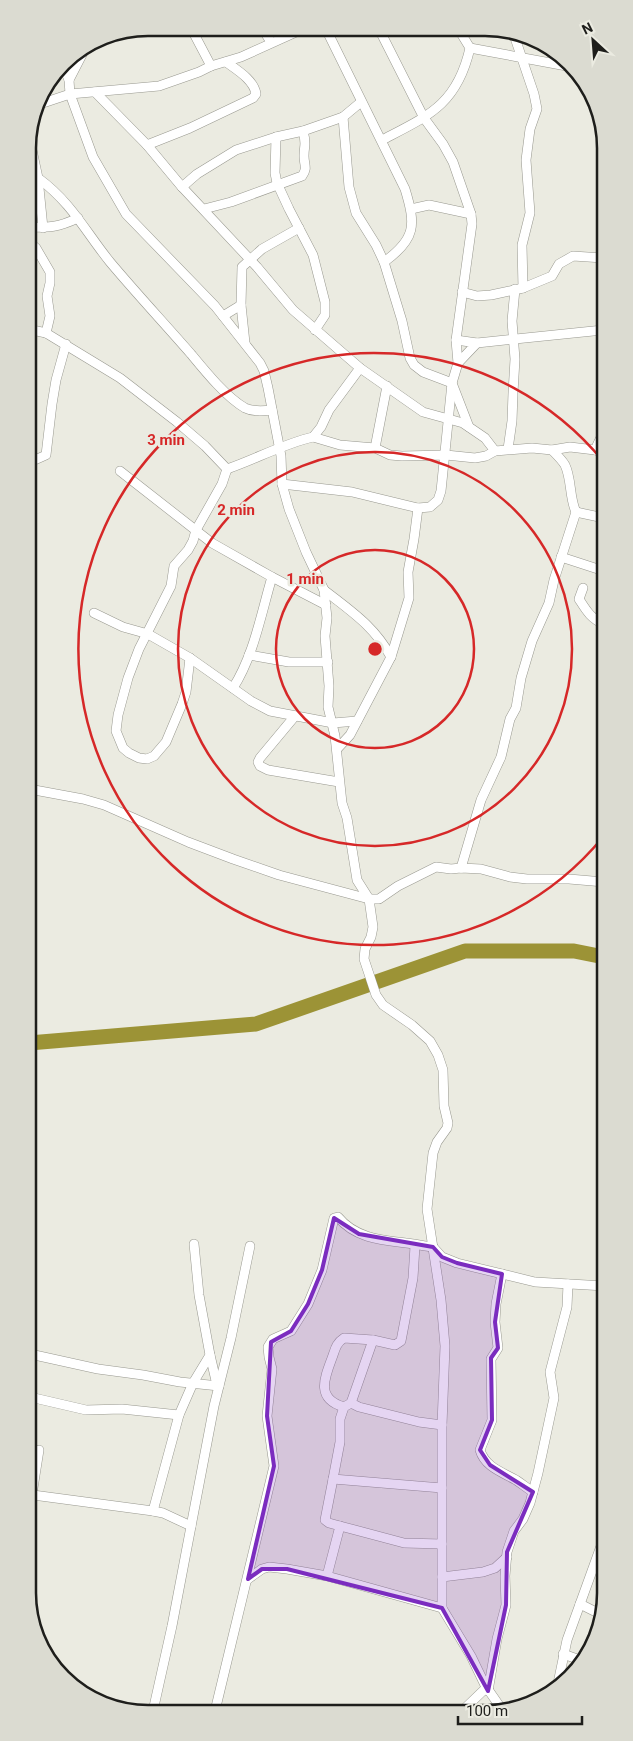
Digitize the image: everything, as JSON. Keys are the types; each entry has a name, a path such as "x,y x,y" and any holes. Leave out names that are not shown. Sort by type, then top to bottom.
{"street":[{"path":"195,36 211,66"},
{"path":"267,36 271,42"},
{"path":"47,101 70,94 158,86 226,62 285,36"},
{"path":"329,36 361,102 382,140 405,189 411,209 412,227 409,236 393,255 384,262"},
{"path":"282,484 352,492 418,508 430,507 438,500 441,491 452,383 458,363 456,340 472,224 471,214 453,162 444,144 424,118 383,36"},
{"path":"382,140 424,118 440,106 454,89 470,48 463,36"},
{"path":"508,450 514,393 515,359 512,321 519,288 522,244 530,214 526,160 530,129 537,109 537,102 516,41"},
{"path":"470,48 559,64"},
{"path":"69,80 79,60"},
{"path":"147,145 190,128 224,110 253,98 256,94 255,89 246,78 226,62"},
{"path":"66,72 69,80 70,94 93,157 126,214 223,316 255,355 264,371 279,447 282,484 298,533 324,590 327,618 325,636 328,662 328,707 333,723 342,803 347,818 357,880 369,899 373,927 371,937 365,948 364,959 376,995 383,1005 412,1025 430,1041 438,1055 443,1070 444,1106 448,1123 433,1153 427,1209 441,1300 445,1346 442,1426 442,1608 498,1704"},
{"path":"95,92 147,145 182,187 204,209 293,310 315,330 360,368 423,412 437,417 448,418 469,427 484,438 495,451"},
{"path":"182,187 197,174 236,150 276,136 303,131 343,117 361,102"},
{"path":"343,117 347,171 356,213 384,262 402,320 410,358 414,365 423,372 452,383 469,427"},
{"path":"204,209 231,202 302,176 306,171 304,155 306,142 303,131"},
{"path":"276,136 275,173 278,185 313,255 325,302 325,315 315,330"},
{"path":"36,169 43,228"},
{"path":"38,178 55,190 109,260 223,390 245,408 272,410"},
{"path":"411,209 429,205 471,214"},
{"path":"36,228 62,225 78,218"},
{"path":"245,344 241,305 242,267 249,259 268,245 299,228"},
{"path":"36,248 50,272 47,296 50,316 46,333"},
{"path":"462,292 477,296 491,295 519,288 552,276 559,264 573,256 597,258"},
{"path":"223,316 241,305"},
{"path":"36,331 46,333 66,344 152,401 205,446 227,469"},
{"path":"456,340 477,343 597,331"},
{"path":"458,363 477,343"},
{"path":"36,459 46,455 53,396 66,344"},
{"path":"313,437 360,368"},
{"path":"375,448 387,386"},
{"path":"227,469 251,461 292,442 313,437 340,445 375,448 390,455 402,456 446,454 475,458 486,456 495,451 552,450 570,447 597,452"},
{"path":"564,465 570,447"},
{"path":"461,868 481,800 501,757 510,719 516,708 521,678 532,641 549,603 561,556 576,512 572,504 571,490 564,465 552,450"},
{"path":"190,658 182,704 166,742 154,756 147,759 139,758 129,753 123,748 119,740 116,724 128,678 139,650 171,586 174,566 188,550 196,530 218,493 227,469"},
{"path":"120,471 212,543 272,578 326,604"},
{"path":"337,750 344,743 358,721 391,656 409,598 408,572 418,508"},
{"path":"576,512 597,516"},
{"path":"561,556 597,569"},
{"path":"233,688 250,655 272,578"},
{"path":"583,588 579,598 588,614 597,621"},
{"path":"324,590 372,628 382,640 391,656"},
{"path":"94,613 123,626 148,634 190,658 251,701 270,711 333,723 358,721"},
{"path":"250,655 289,662 328,662"},
{"path":"295,716 260,758 258,762 260,766 268,770 339,782"},
{"path":"36,790 76,797 104,805 188,842 278,875 369,899 379,899 398,886 436,867 481,869 510,877 527,879 597,881"},
{"path":"216,1705 274,1466 267,1416 272,1369 268,1347 273,1339 291,1331 308,1304 322,1270 334,1218 338,1217 344,1224 359,1234 392,1242 409,1243 415,1246 433,1246"},
{"path":"194,1244 210,1355 218,1386"},
{"path":"154,1705 172,1626 218,1386 250,1246"},
{"path":"415,1246 413,1278 401,1341 395,1345 374,1340 344,1338 337,1344 325,1376 324,1387 330,1402 442,1426"},
{"path":"433,1246 442,1257 457,1264 535,1282 597,1286"},
{"path":"502,1274 495,1322 498,1348 491,1359 492,1420 480,1450 483,1458 490,1465 533,1492"},
{"path":"469,1705 488,1689 497,1639 506,1604 505,1576 507,1557 512,1537 523,1519 533,1492 554,1398 550,1372 567,1306 568,1284"},
{"path":"374,1340 340,1419 340,1442 326,1520 329,1523 404,1543 442,1544"},
{"path":"36,1355 98,1369 218,1386"},
{"path":"153,1511 179,1414 193,1383 210,1355"},
{"path":"36,1398 86,1410 122,1409 179,1414"},
{"path":"36,1469 39,1450"},
{"path":"333,1479 442,1488"},
{"path":"36,1496 153,1511 163,1513 190,1526"},
{"path":"326,1576 340,1526"},
{"path":"442,1577 483,1572 495,1568 507,1557"},
{"path":"559,1677 563,1654 597,1557"},
{"path":"248,1579 262,1569 269,1567 287,1569 326,1576 442,1608"},
{"path":"580,1604 595,1612"},
{"path":"563,1654 575,1659"}],"highlighted area":[{"path":"334,1218 359,1234 433,1247 442,1257 457,1263 502,1274 495,1322 498,1348 491,1358 492,1420 480,1450 490,1465 533,1492 507,1552 506,1605 488,1691 442,1608 287,1569 262,1569 248,1579 274,1466 267,1416 271,1342 291,1331 308,1304 322,1270"}],"waterway":[{"path":"36,1042 256,1024 465,951 574,951 597,956"}]}
